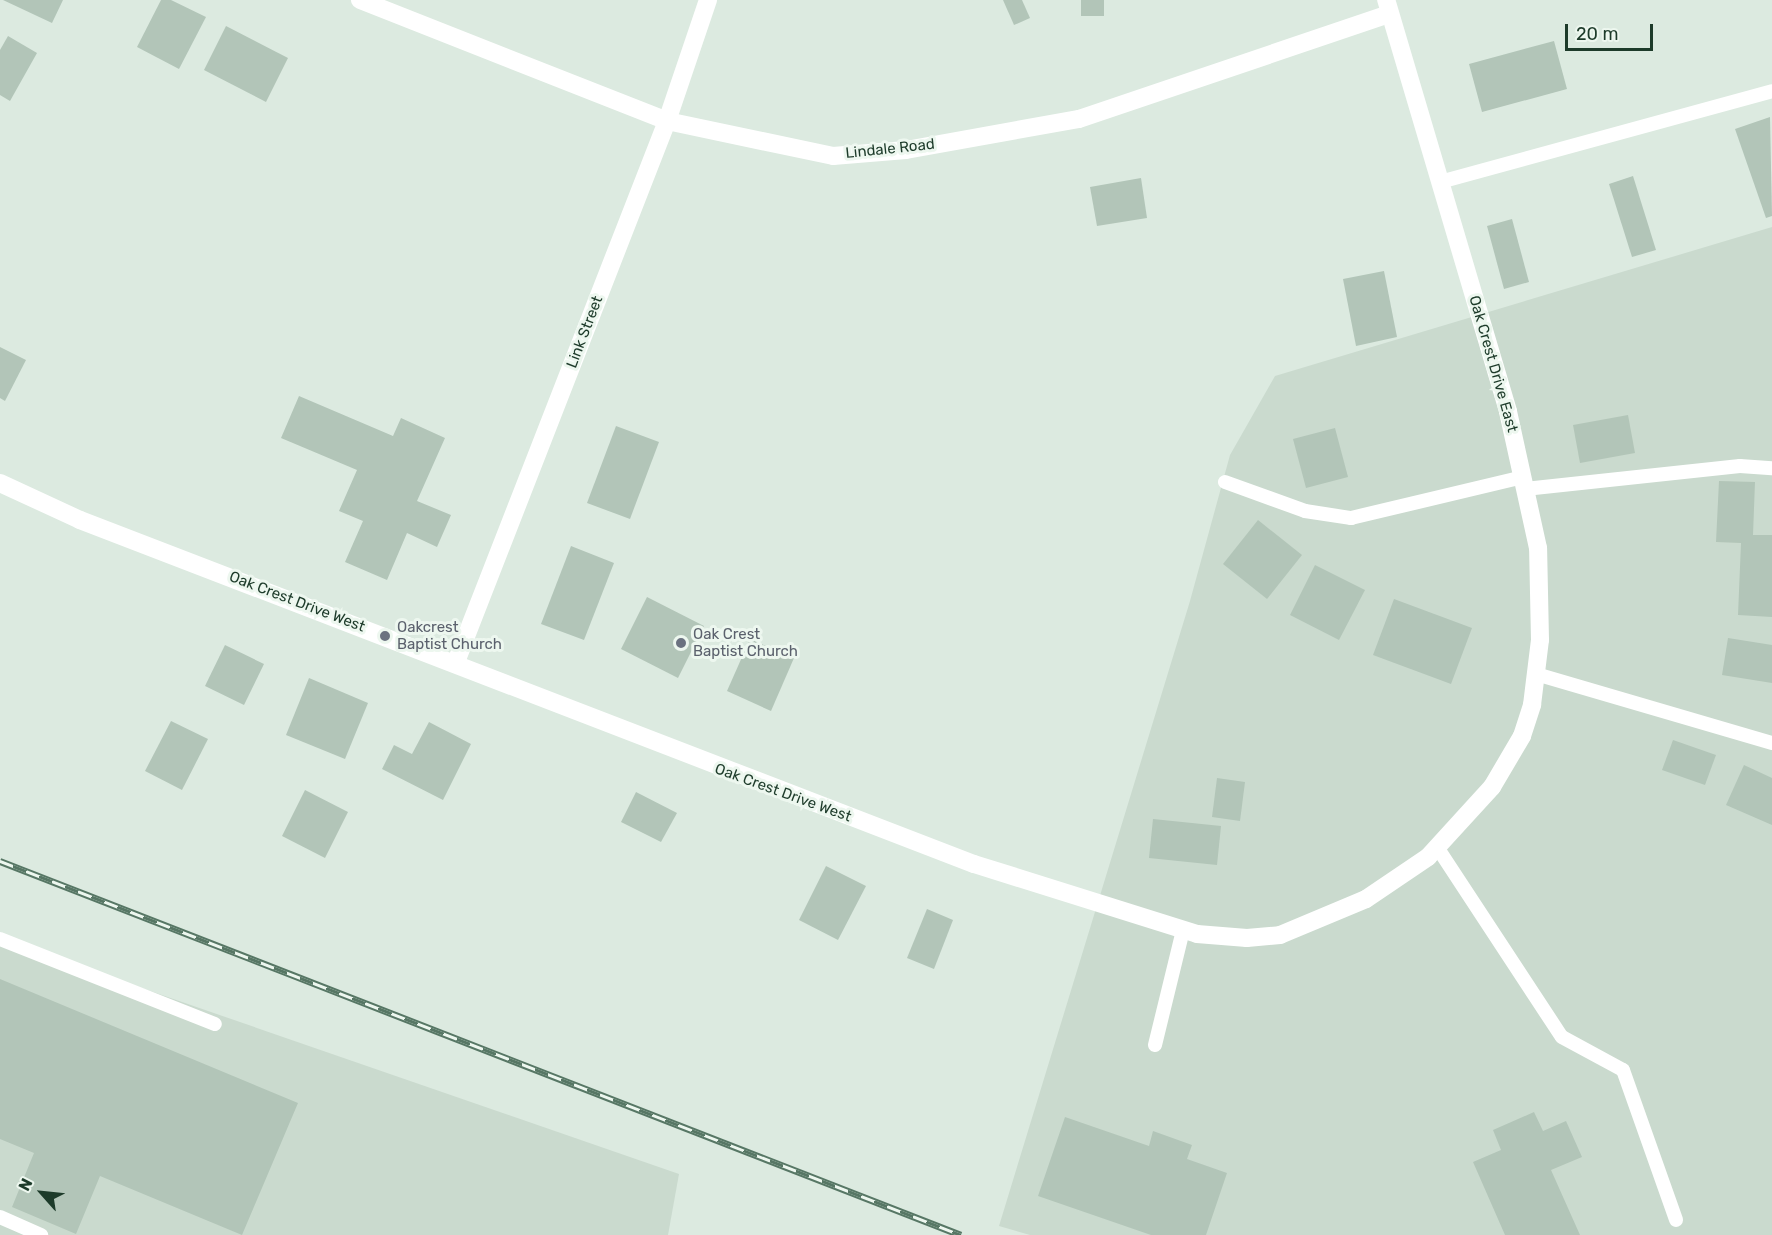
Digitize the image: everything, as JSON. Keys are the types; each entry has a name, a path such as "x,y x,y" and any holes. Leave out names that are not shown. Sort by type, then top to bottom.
{"street":[{"name":"Lindale Road","path":"360,0 668,121 833,156 906,150 1079,119 1388,7"},
{"name":"Link Street","path":"456,662 668,121 708,0"},
{"name":"Oak Crest Drive East","path":"1388,7 1508,411 1538,548 1540,640 1536,674 1521,736"},
{"name":"Oak Crest Drive West","path":"0,483 81,520 456,662 673,752 974,864 1183,930 1247,938 1280,935 1366,899 1437,847 1492,787 1521,736"}],"lane":[{"path":"1440,182 1772,91"},
{"path":"1225,482 1333,518 1524,483 1740,466 1772,468"},
{"path":"1536,674 1772,743"},
{"path":"1437,847 1562,1037 1623,1070 1676,1220"},
{"path":"1155,1045 1183,930"},
{"path":"0,939 215,1024"},
{"path":"0,1217 41,1235"}],"shaded area":[{"path":"1772,227 1772,1235 1030,1235 999,1226 1190,601 1230,455 1275,376"},
{"path":"0,939 679,1174 668,1235 0,1235"}],"building":[{"path":"3,0 63,0 52,23"},
{"path":"161,0 171,0 206,17 179,69 137,47"},
{"path":"1003,0 1022,0 1030,18 1014,25"},
{"path":"1081,0 1104,0 1104,16 1081,16"},
{"path":"226,26 288,58 266,102 204,70"},
{"path":"8,36 37,53 10,101 0,95 0,50"},
{"path":"1554,41 1567,89 1482,112 1469,64"},
{"path":"1770,117 1772,216 1766,218 1735,129"},
{"path":"1633,176 1656,250 1632,257 1609,184"},
{"path":"1141,178 1147,218 1097,226 1090,187"},
{"path":"1512,219 1529,282 1504,289 1487,226"},
{"path":"1384,271 1397,337 1356,346 1343,279"},
{"path":"0,347 26,360 5,401 0,398"},
{"path":"299,396 393,436 401,418 445,438 417,501 451,515 437,547 407,533 387,580 345,562 363,521 339,511 357,470 281,438"},
{"path":"1628,415 1635,453 1580,463 1573,425"},
{"path":"616,426 659,442 630,519 587,503"},
{"path":"1335,428 1348,477 1306,488 1293,439"},
{"path":"1719,481 1755,482 1753,535 1772,535 1772,617 1738,615 1741,543 1716,542"},
{"path":"1258,520 1302,555 1267,599 1223,564"},
{"path":"571,546 614,563 584,640 541,624"},
{"path":"1315,565 1365,590 1339,640 1290,615"},
{"path":"647,597 704,626 678,678 621,649"},
{"path":"1394,599 1472,628 1451,684 1373,655"},
{"path":"1728,638 1772,645 1772,683 1722,675"},
{"path":"750,639 794,658 771,711 727,691"},
{"path":"225,645 264,664 244,705 205,686"},
{"path":"309,678 368,703 345,759 286,735"},
{"path":"171,721 208,739 182,790 145,771"},
{"path":"429,722 471,744 443,800 382,769 394,745 412,754"},
{"path":"1673,740 1716,755 1705,785 1662,770"},
{"path":"1744,765 1772,778 1772,825 1726,805"},
{"path":"1217,778 1245,782 1240,821 1212,817"},
{"path":"305,790 348,812 325,858 282,836"},
{"path":"636,792 677,813 661,842 621,822"},
{"path":"1153,819 1221,826 1217,865 1149,858"},
{"path":"826,866 866,886 838,940 799,920"},
{"path":"927,909 953,920 934,969 907,958"},
{"path":"0,979 298,1103 242,1235 100,1176 76,1234 12,1207 34,1153 0,1139"},
{"path":"1534,1112 1543,1131 1566,1121 1582,1157 1551,1170 1580,1235 1505,1235 1473,1162 1501,1150 1493,1130"},
{"path":"1065,1117 1149,1146 1153,1131 1192,1145 1187,1159 1227,1173 1206,1235 1151,1235 1038,1196"}],"railway":[{"path":"0,861 961,1235"}],"place":[{"name":"Oakcrest Baptist Church","path":"385,636"},
{"name":"Oak Crest Baptist Church","path":"681,643"}]}
